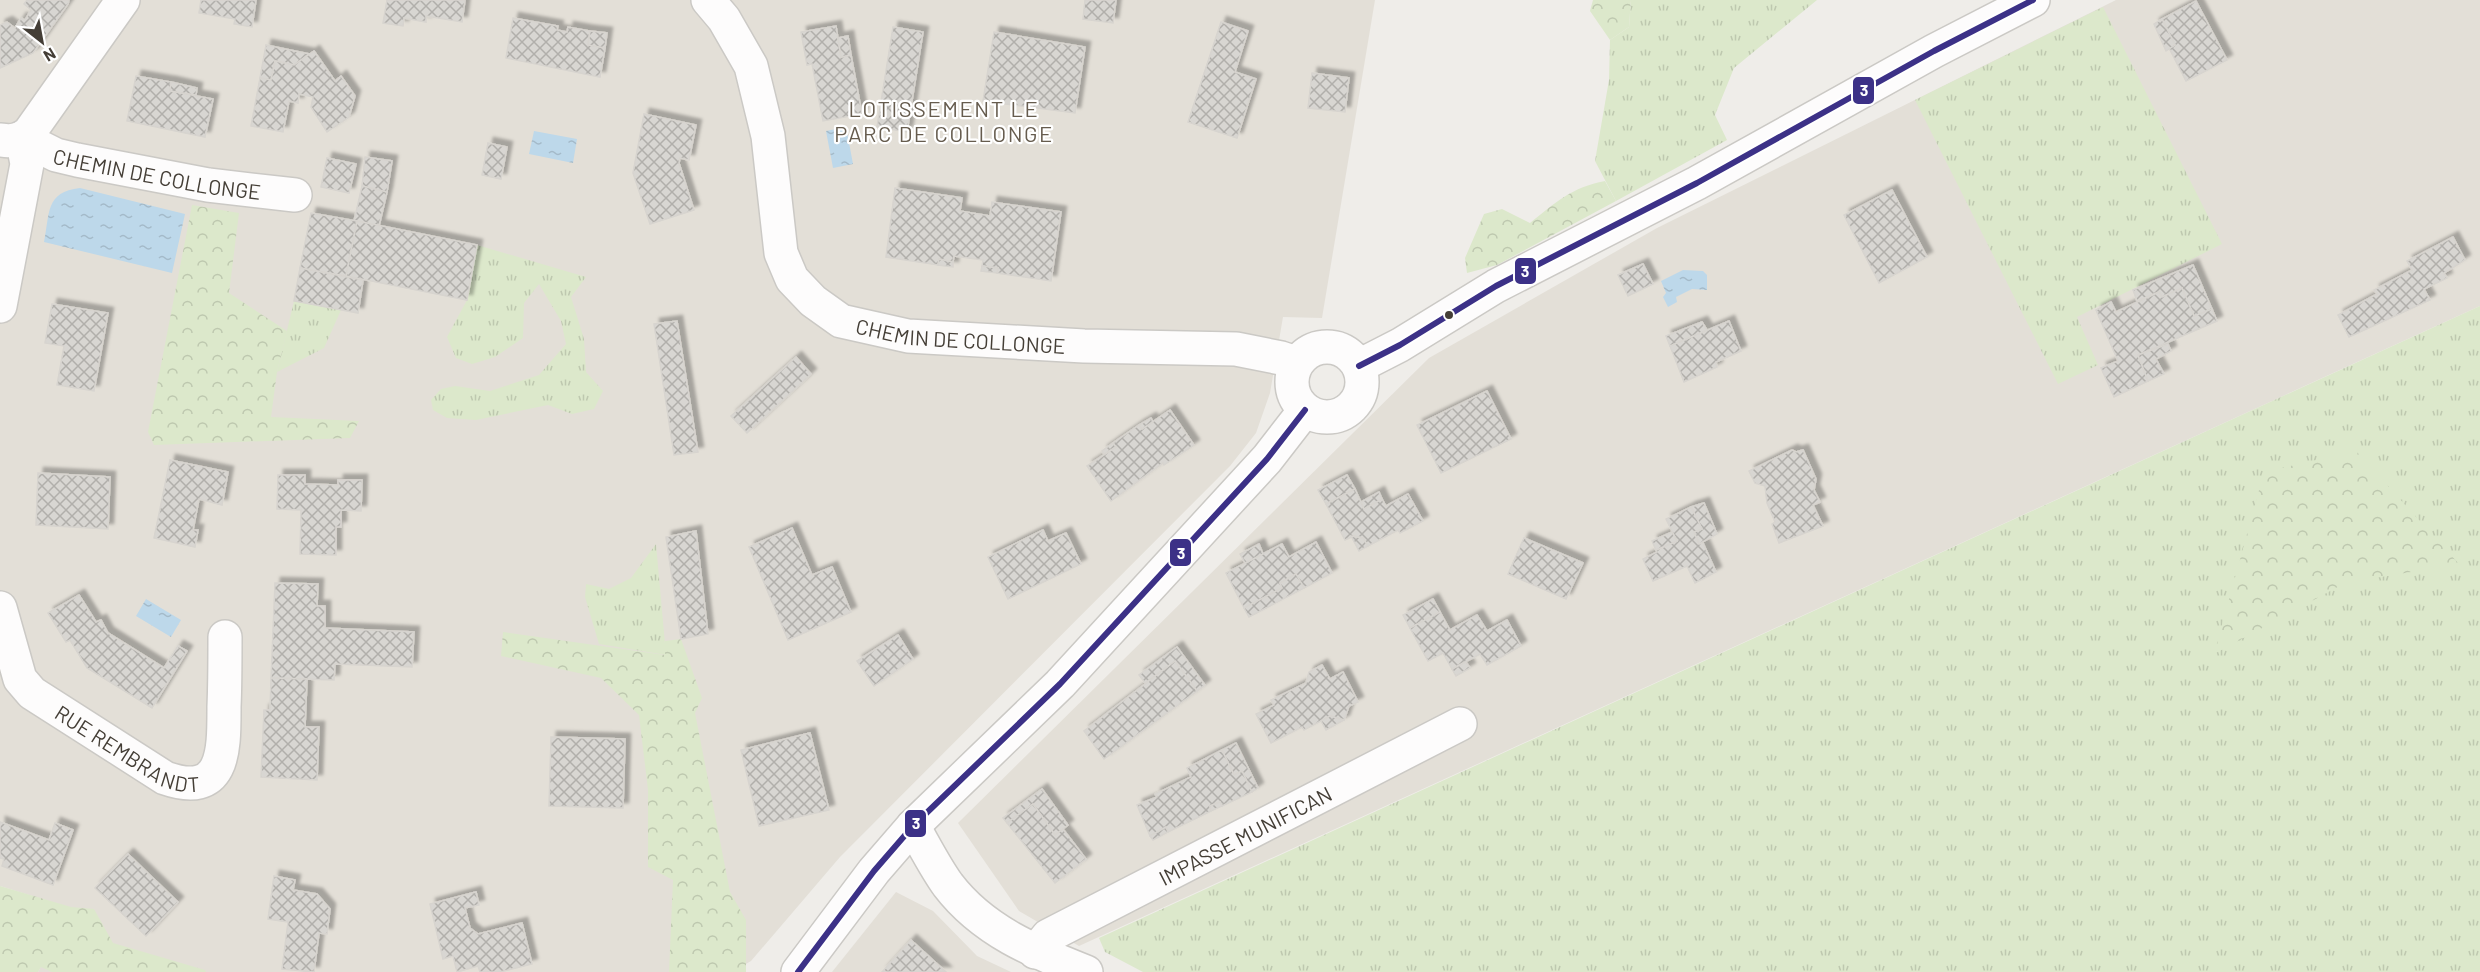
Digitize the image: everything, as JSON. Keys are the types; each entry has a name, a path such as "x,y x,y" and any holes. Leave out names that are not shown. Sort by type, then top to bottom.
{"street":[{"name":"CHEMIN DE COLLONGE","path":"11,139 29,133 123,0"},
{"name":"CHEMIN DE COLLONGE","path":"708,0 724,19 751,66 768,136 781,253 792,279 813,302 841,321 908,336 1073,346 1236,349 1296,363"},
{"path":"1359,366 1400,345 1496,285 1697,183 1934,51 2033,0"},
{"name":"CHEMIN DE COLLONGE","path":"11,139 77,160 208,185 295,195"},
{"path":"0,306 27,164 11,139"},
{"path":"1329,346 1346,352 1359,366 1362,385 1356,402 1341,414 1322,417 1305,410 1294,396 1291,379 1296,363 1310,350 1329,346"},
{"path":"798,972 874,871 913,826 1060,684 1267,459 1305,410"},
{"name":"RUE REMBRANDT","path":"0,608 10,676 32,693 165,778 184,785 201,782 214,772 224,750 225,637"},
{"name":"IMPASSE MUNIFICAN","path":"1035,952 1048,936 1460,724"},
{"path":"913,826 948,884 965,904 1000,933 1035,952 1086,972"}],"shaded area":[{"path":"0,0 1375,0 1322,318 1283,317 1270,393 1256,433 1230,466 840,857 751,961 732,972 38,972 71,908 0,886"},
{"path":"2116,0 2480,0 2480,306 1079,946 1019,911 958,823 1429,358 1657,228"},
{"path":"896,892 933,911 977,956 1011,972 832,972"}],"green space":[{"path":"1593,0 1631,0 1629,27 1610,40 1590,11"},
{"path":"1631,0 1817,0 1734,68 1715,115 1727,140 1616,201 1595,161 1609,80 1610,40 1629,27"},
{"path":"2103,7 2222,244 2077,317 2098,365 2058,384 1915,100"},
{"path":"1605,181 1616,201 1497,265 1467,273 1465,258 1484,214 1502,209 1530,223 1573,192"},
{"path":"192,205 239,213 229,293 287,331 277,372 271,417 359,421 350,438 154,445 148,432"},
{"path":"477,245 586,277 571,297 584,339 586,372 603,391 594,409 572,414 548,405 476,420 447,418 433,410 431,400 441,389 455,386 490,391 539,375 566,344 561,321 539,284 524,303 523,338 495,357 472,364 456,358 447,337 467,300"},
{"path":"294,301 341,310 324,348 277,372"},
{"path":"2480,306 2480,972 1143,972 1105,952 1099,938"},
{"path":"2356,451 2459,564 2345,583 2214,654 2264,472"},
{"path":"656,544 666,655 599,644 585,597 586,584 609,589 631,578"},
{"path":"503,632 665,655 665,641 681,639 702,698 695,713 730,892 746,920 746,972 669,972 673,880 648,867 648,790 639,715 601,678 501,656"},
{"path":"0,886 71,907 94,909 113,943 206,972 52,972 41,967 38,972 0,972"}],"water":[{"path":"846,127 853,164 833,168 826,131"},
{"path":"534,131 577,139 573,163 529,154"},
{"path":"80,188 185,214 172,273 44,242 49,213 55,199 69,190"},
{"path":"1683,270 1703,271 1707,275 1707,290 1692,289 1676,297 1677,302 1668,307 1663,297 1666,293 1661,281"},
{"path":"146,599 181,620 171,637 136,616"}],"building":[{"path":"27,0 69,0 33,53 0,68 0,25 7,22 15,28 21,18 25,20 31,10 24,4"},
{"path":"201,0 256,0 252,27 234,24 235,19 199,13"},
{"path":"387,0 465,0 462,22 426,16 426,22 404,18 403,26 383,23"},
{"path":"1085,0 1116,0 1113,23 1083,19"},
{"path":"2196,1 2227,60 2186,81 2169,48 2175,45 2162,19"},
{"path":"513,18 558,26 557,30 567,32 568,27 590,31 588,45 605,48 600,77 506,58"},
{"path":"2162,19 2175,45 2166,51 2154,24"},
{"path":"1221,22 1248,31 1235,72 1256,79 1237,138 1188,122"},
{"path":"836,26 841,57 851,55 862,114 823,121 812,64 807,65 801,32"},
{"path":"893,27 923,32 907,132 877,127"},
{"path":"590,31 607,33 605,48 588,45"},
{"path":"994,32 1085,47 1075,113 983,101"},
{"path":"848,36 851,55 841,57 838,38"},
{"path":"266,45 309,54 294,65 275,61 271,80 260,78"},
{"path":"314,51 335,81 341,76 355,96 349,117 327,132 311,107 313,97 299,94 298,103 289,101 283,132 251,126 260,78 271,80 275,61 294,65"},
{"path":"1312,73 1349,78 1345,112 1308,108"},
{"path":"136,76 171,82 170,91 213,99 205,137 127,121"},
{"path":"171,82 197,88 196,95 170,91"},
{"path":"644,114 696,125 689,160 680,158 679,163 694,210 650,224 633,173"},
{"path":"488,143 507,147 501,179 482,175"},
{"path":"365,157 392,161 387,192 362,186"},
{"path":"327,158 356,164 349,193 321,187"},
{"path":"362,186 387,192 379,226 354,221"},
{"path":"895,188 962,198 960,211 990,216 992,202 1061,212 1051,281 997,273 998,268 982,266 983,260 954,256 953,262 939,259 938,265 886,257"},
{"path":"1892,190 1927,257 1879,283 1844,215"},
{"path":"311,213 357,221 346,276 300,268"},
{"path":"357,221 477,245 467,300 346,276"},
{"path":"2453,237 2465,260 2444,273 2447,278 2424,289 2430,300 2349,337 2338,315 2377,294 2374,290 2412,270 2407,261"},
{"path":"939,259 953,262 953,267 938,265"},
{"path":"1643,264 1653,284 1628,296 1618,275"},
{"path":"2193,265 2212,309 2194,316 2182,288 2162,297 2159,292 2137,301 2133,290"},
{"path":"982,266 998,268 997,273 981,271"},
{"path":"300,268 363,280 358,313 294,301"},
{"path":"2182,288 2194,316 2212,309 2217,321 2138,355 2148,381 2114,397 2101,368 2118,361 2096,310 2111,302 2116,312 2159,292 2162,297"},
{"path":"52,304 108,313 94,391 57,385 64,346 45,343"},
{"path":"677,321 698,452 674,455 654,324"},
{"path":"1729,321 1741,351 1716,362 1717,367 1684,382 1670,346"},
{"path":"1702,322 1707,330 1670,346 1666,336"},
{"path":"2168,344 2171,351 2156,359 2164,374 2148,381 2138,355"},
{"path":"796,357 811,374 747,433 731,416"},
{"path":"1487,391 1511,439 1441,473 1417,425"},
{"path":"1170,410 1194,445 1164,465 1163,463 1111,501 1087,466 1116,447 1113,443 1139,425 1142,429"},
{"path":"1151,418 1153,422 1142,429 1139,425"},
{"path":"1113,443 1116,447 1104,454 1102,451"},
{"path":"1792,450 1796,452 1803,450 1816,479 1814,490 1820,502 1813,505 1823,526 1779,543 1772,524 1775,522 1767,503 1765,486 1755,483 1749,471"},
{"path":"170,460 228,472 222,505 199,499 193,530 198,530 195,547 154,538"},
{"path":"38,473 110,477 108,529 36,525"},
{"path":"278,475 305,475 305,484 338,485 338,480 362,480 361,511 341,510 341,527 336,527 336,555 300,554 301,510 277,509"},
{"path":"1347,475 1355,489 1326,504 1318,490"},
{"path":"1355,489 1364,509 1382,499 1386,506 1408,494 1423,521 1400,533 1398,530 1368,546 1363,538 1354,536 1345,540 1326,504"},
{"path":"1379,492 1382,499 1364,509 1361,502"},
{"path":"1704,503 1717,534 1699,544 1694,532 1702,529 1691,507"},
{"path":"1691,507 1702,529 1694,532 1699,544 1703,543 1716,572 1695,583 1687,566 1653,581 1643,559 1657,552 1656,550 1677,541 1666,519"},
{"path":"792,528 812,575 832,567 851,612 788,640 749,547"},
{"path":"1043,530 1048,541 1066,533 1081,564 1008,599 988,557"},
{"path":"696,531 708,634 681,639 666,537"},
{"path":"1672,532 1677,541 1656,550 1652,541"},
{"path":"1351,536 1363,538 1368,546 1359,551"},
{"path":"1524,538 1583,563 1566,599 1508,574"},
{"path":"1316,542 1332,573 1304,588 1296,574 1280,583 1282,588 1244,608 1226,573 1282,544 1289,557"},
{"path":"1259,544 1263,554 1245,563 1240,554"},
{"path":"1296,574 1304,588 1249,617 1244,608 1282,588 1280,583"},
{"path":"275,583 318,584 317,606 325,606 325,628 414,632 412,667 335,664 334,680 271,678"},
{"path":"79,595 96,622 101,620 108,633 164,668 178,646 187,651 152,708 87,668 70,640 66,642 48,613"},
{"path":"1433,599 1440,612 1410,628 1403,615"},
{"path":"1440,612 1450,630 1477,615 1487,631 1507,620 1521,646 1487,665 1480,654 1452,669 1443,653 1428,661 1410,628"},
{"path":"898,635 913,659 874,686 857,661"},
{"path":"1177,647 1205,685 1197,691 1175,661 1145,683 1139,675"},
{"path":"1175,661 1197,691 1104,759 1084,731"},
{"path":"1466,662 1470,668 1456,676 1452,669"},
{"path":"1322,665 1330,679 1343,672 1358,702 1349,706 1344,720 1330,716 1304,730 1302,727 1271,743 1256,714 1274,705 1271,700 1306,683 1309,672"},
{"path":"271,678 307,679 305,727 319,727 317,780 261,777 264,710 270,710"},
{"path":"1330,716 1344,720 1326,730 1321,721"},
{"path":"810,733 829,810 759,826 741,750"},
{"path":"551,737 625,739 623,808 549,806"},
{"path":"1236,743 1258,788 1252,792 1242,771 1234,775 1222,750"},
{"path":"1222,750 1234,775 1242,771 1252,792 1222,806 1220,802 1210,806 1211,811 1168,832 1166,827 1150,836 1137,805 1157,797 1155,794 1191,777 1187,768"},
{"path":"1042,789 1068,825 1055,835 1033,804 1007,823 1003,818"},
{"path":"1220,802 1222,806 1211,811 1210,806"},
{"path":"1033,804 1055,835 1063,829 1086,859 1055,883 1007,823"},
{"path":"0,822 49,840 55,823 73,830 53,885 2,866 4,859 0,858"},
{"path":"1166,827 1168,832 1153,840 1150,836"},
{"path":"128,854 178,902 146,936 95,888"},
{"path":"274,876 295,880 293,890 317,894 330,909 327,934 319,933 314,972 282,969 288,922 268,919"},
{"path":"476,892 479,905 465,908 470,928 478,934 522,923 532,964 500,972 480,972 478,966 457,972 453,956 443,959 430,904"},
{"path":"911,940 946,972 882,972"}],"transit line":[{"name":"3","path":"1359,366 1400,345 1496,286 1697,183 1934,51 2033,0"},
{"name":"3","path":"798,972 874,871 913,826 1060,684 1267,459 1305,410"}],"district":[{"name":"LOTISSEMENT LE PARC DE COLLONGE","path":"944,120"}]}
